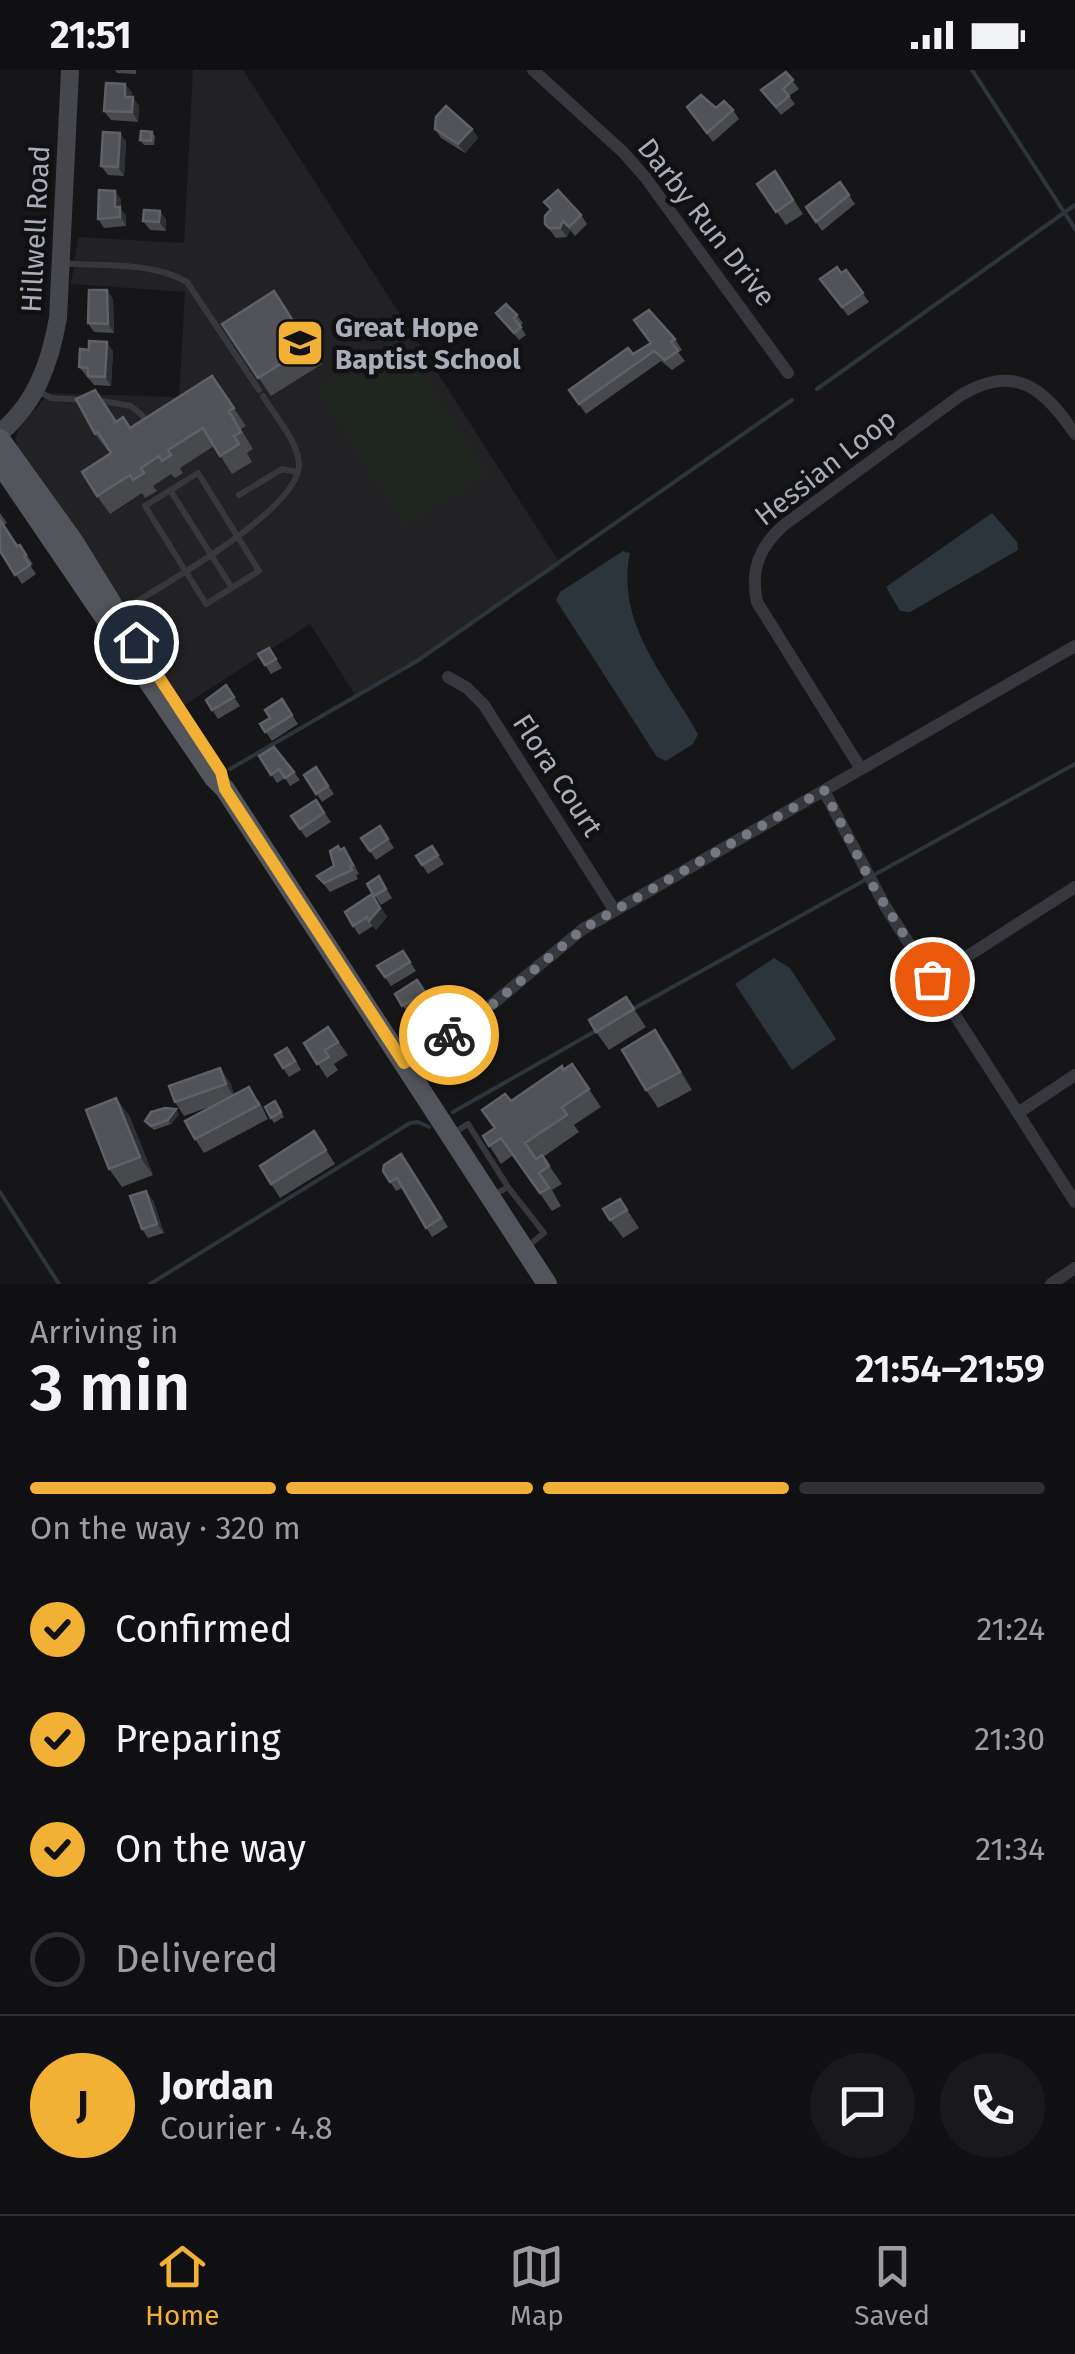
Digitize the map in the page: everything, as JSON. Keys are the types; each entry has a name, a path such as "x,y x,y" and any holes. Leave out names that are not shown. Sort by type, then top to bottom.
{"main road":[{"path":"0,436 74,542 112,617"},
{"path":"0,464 221,772 225,789 451,1135 500,1192 524,1249 547,1284"}],"street":[{"name":"Hillwell Road","path":"0,436 37,390 54,345 70,70"},
{"name":"Darby Run Drive","path":"532,70 623,152 645,177 788,372"},
{"name":"Hessian Loop","path":"861,769 758,602 755,570 766,543 784,524 961,395 989,382 1004,380 1032,387 1052,401 1075,434"},
{"path":"404,1063 480,1015 560,946 615,911 1075,646"},
{"name":"Flora Court","path":"448,677 468,688 484,706 615,911"},
{"path":"824,790 873,886 1075,1202"},
{"path":"932,979 1075,887"},
{"path":"1018,1113 1075,1075"},
{"path":"1050,1284 1075,1268"}],"lane":[{"path":"61,263 147,268 188,282 261,393 294,447 299,463 285,497 237,536 112,617"},
{"path":"37,390 51,398 110,400 131,406 154,425"},
{"path":"238,495 282,469 297,472"},
{"path":"198,473 259,571 206,604 145,506 170,490 198,473"},
{"path":"170,490 232,588"}],"shaded area":[{"name":"Great Hope Baptist School","path":"193,70 243,70 561,565 357,698 310,624 183,706 48,494 18,454 18,430 49,393 179,397 185,292 71,284 78,237 184,243"},
{"path":"399,337 487,474 405,526 317,389"},
{"path":"992,513 1017,542 1018,550 910,612 900,611 886,587"},
{"path":"623,551 630,553 627,579 636,626 698,734 693,744 666,761 657,757 556,600 560,592"},
{"path":"774,958 790,968 836,1039 792,1070 735,984"}],"building":[{"path":"786,72 793,80 783,89 789,96 776,107 761,90"},
{"path":"106,83 125,84 125,97 133,97 132,112 104,111"},
{"path":"701,95 716,108 724,101 733,110 707,133 687,107"},
{"path":"446,106 472,129 458,144 435,129 436,117"},
{"path":"141,131 152,132 151,141 140,140"},
{"path":"103,132 120,133 118,167 101,166"},
{"path":"775,171 793,200 776,212 757,184"},
{"path":"840,182 849,195 816,222 806,207"},
{"path":"99,190 115,191 115,207 120,207 120,217 98,219"},
{"path":"558,190 581,215 569,227 563,221 560,228 549,228 545,216 551,209 544,202"},
{"path":"144,210 160,211 159,222 143,221"},
{"path":"837,267 841,273 846,270 863,293 842,307 820,279"},
{"path":"89,290 107,290 108,324 88,323"},
{"path":"274,291 309,346 258,378 222,324"},
{"path":"506,304 517,315 514,318 521,327 514,333 496,313"},
{"path":"649,310 675,339 671,342 678,351 665,360 654,351 579,404 569,390 628,348 633,354 651,343 634,320"},
{"path":"89,341 107,342 105,377 88,376 88,368 79,367 80,349 89,350"},
{"path":"212,376 234,408 229,411 241,432 234,436 239,444 220,456 203,428 168,450 171,455 162,461 159,456 141,468 144,473 133,480 130,475 97,496 82,472 111,453 98,432 95,434 76,399 95,390 116,422 123,417 130,428"},
{"path":"0,520 30,565 15,575 0,551"},
{"path":"269,648 276,659 265,665 258,654"},
{"path":"226,685 234,697 212,710 206,700"},
{"path":"282,699 292,715 265,732 260,724 270,718 265,710"},
{"path":"274,747 294,772 285,778 279,769 271,775 259,756"},
{"path":"316,767 328,786 316,794 304,775"},
{"path":"316,800 324,813 300,829 291,816"},
{"path":"380,826 388,839 370,851 361,838"},
{"path":"338,846 340,850 344,848 352,870 324,883 317,876 334,866 330,851"},
{"path":"432,846 438,855 422,865 416,856"},
{"path":"379,876 386,889 374,896 367,884"},
{"path":"372,894 380,908 369,921 367,917 353,926 345,912"},
{"path":"403,951 410,962 385,977 377,966"},
{"path":"417,980 425,992 402,1006 395,994"},
{"path":"626,997 634,1009 596,1032 589,1020"},
{"path":"328,1027 338,1042 325,1050 329,1057 317,1064 304,1043"},
{"path":"655,1030 680,1072 646,1090 622,1050"},
{"path":"287,1048 295,1061 283,1068 275,1055"},
{"path":"572,1064 589,1089 562,1107 567,1115 525,1143 536,1159 542,1155 549,1166 539,1173 549,1188 540,1193 501,1138 489,1146 483,1136 495,1128 482,1110 505,1094 511,1101 562,1066 563,1070"},
{"path":"220,1068 226,1084 175,1102 169,1086"},
{"path":"249,1087 259,1105 195,1139 185,1121"},
{"path":"116,1098 140,1157 109,1169 86,1110"},
{"path":"275,1101 281,1112 271,1118 265,1107"},
{"path":"176,1109 168,1120 151,1126 145,1121 151,1112"},
{"path":"314,1131 326,1150 271,1184 260,1166"},
{"path":"401,1154 441,1218 426,1228 397,1178 390,1182 383,1171 384,1165"},
{"path":"146,1191 157,1224 142,1229 130,1196"},
{"path":"620,1199 627,1210 610,1220 603,1209"}],"waterway":[{"path":"972,70 1075,229"},
{"path":"817,389 1075,205"},
{"path":"230,769 417,661 792,400"},
{"path":"874,875 1075,764"},
{"path":"633,1009 865,880"},
{"path":"453,1112 599,1029"},
{"path":"150,1284 410,1123 429,1127"},
{"path":"0,1192 59,1284"}],"way so far":[{"path":"449,1035 480,1015 583,929 824,790 873,886 932,979"}],"place":[{"name":"Great Hope Baptist School","path":"300,343"}],"route":[{"path":"136,642 221,772 225,789 404,1063 449,1035"}]}
